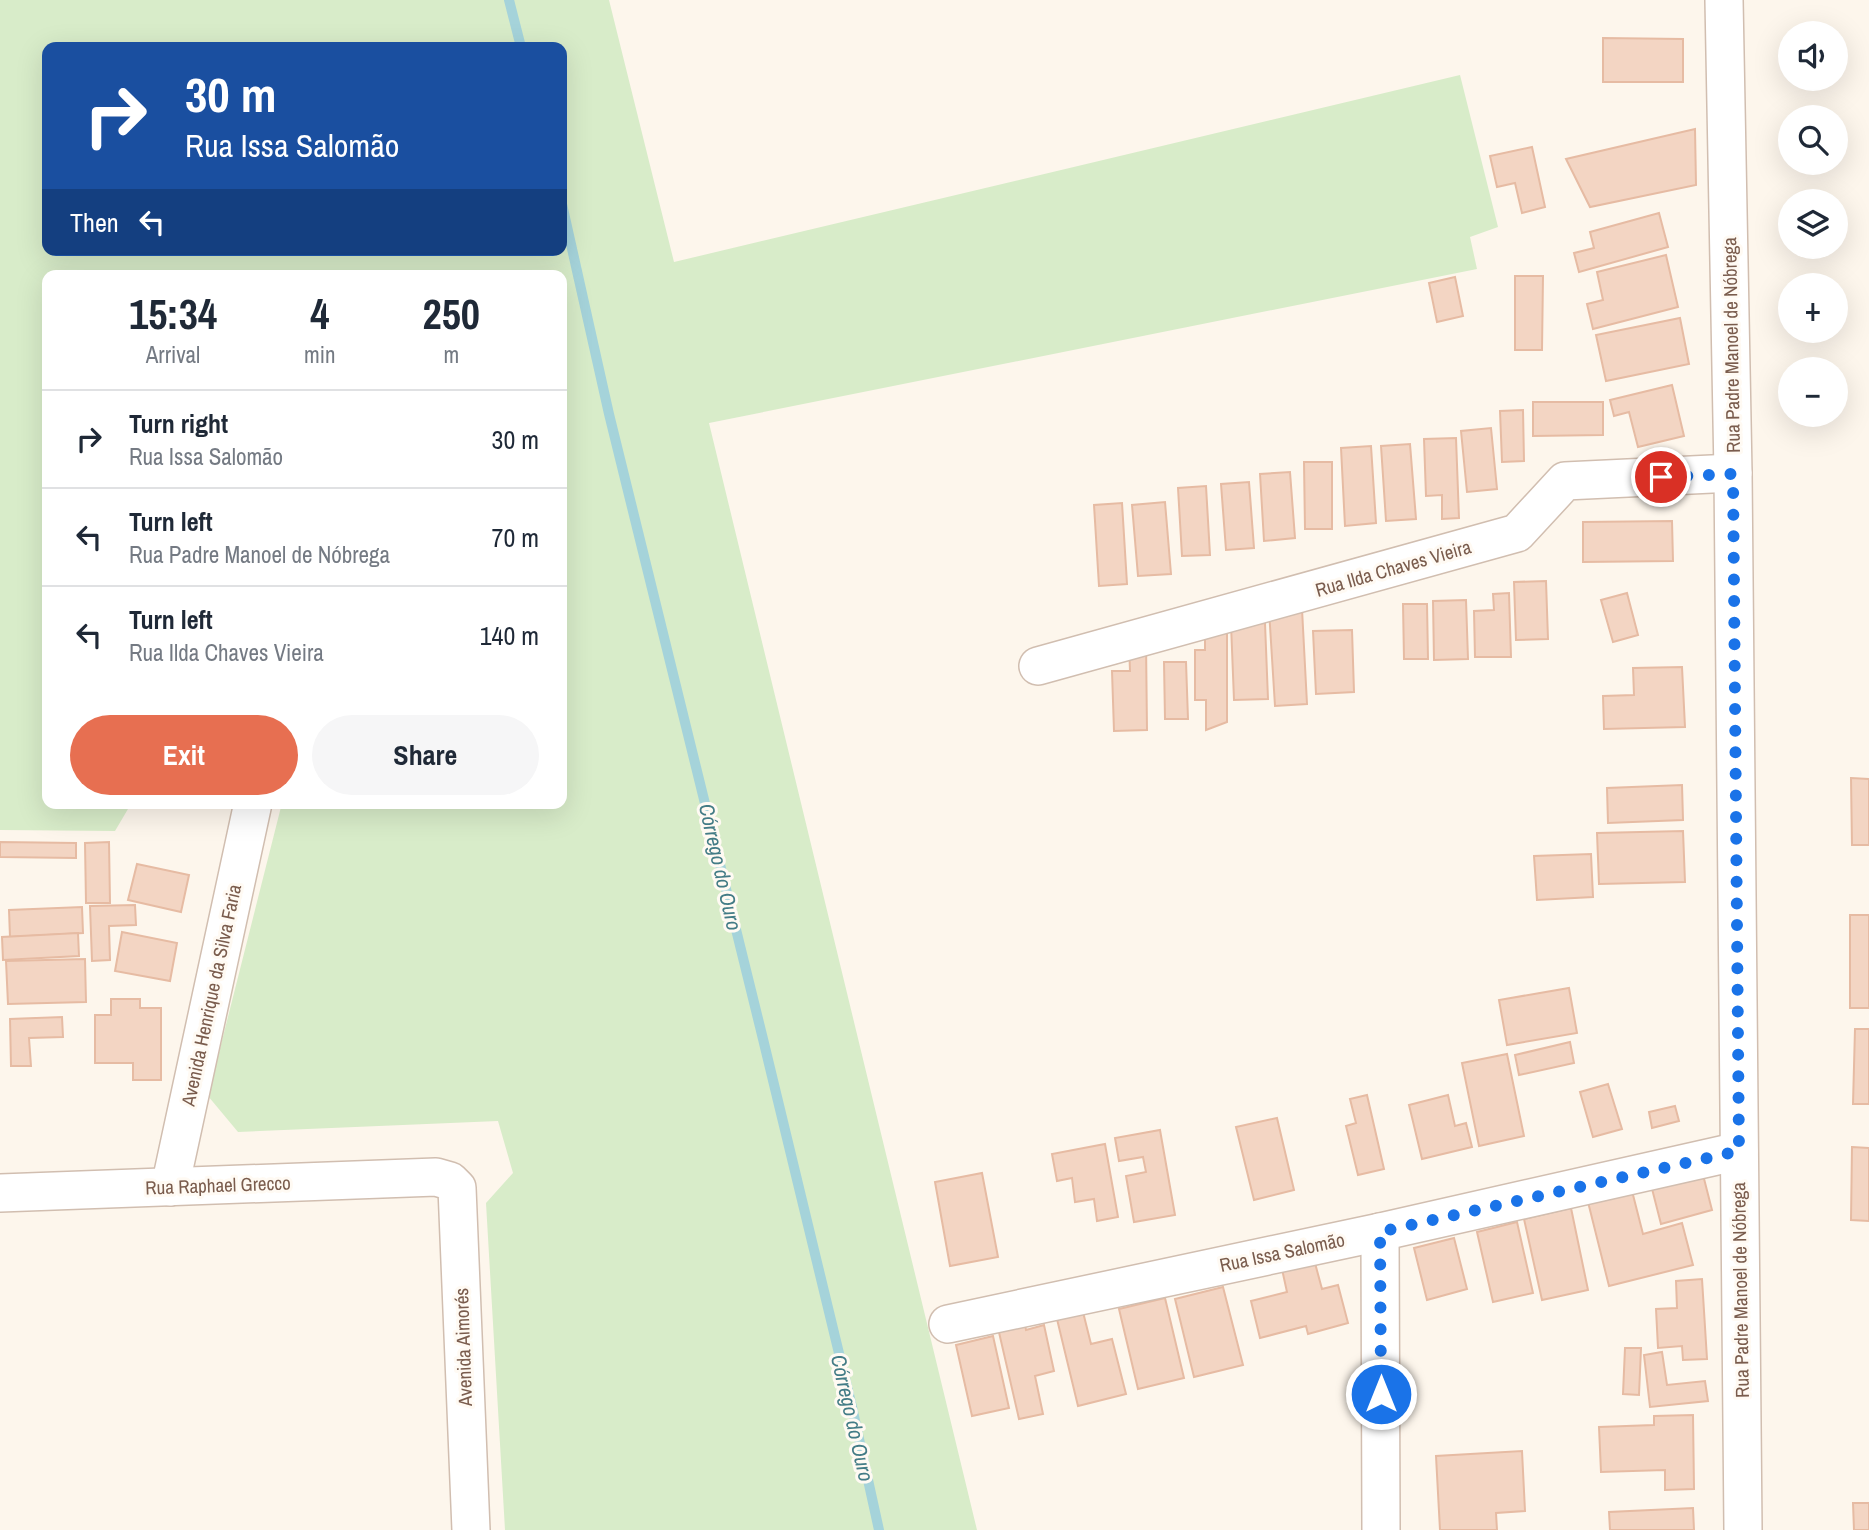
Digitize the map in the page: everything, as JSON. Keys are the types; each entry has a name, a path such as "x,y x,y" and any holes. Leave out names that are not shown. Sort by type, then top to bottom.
{"street":[{"name":"Rua Padre Manoel de Nóbrega","path":"1724,0 1733,474 1743,1530"},
{"name":"Rua Ilda Chaves Vieira","path":"1038,666 1517,533 1565,481 1733,474"},
{"name":"Avenida Henrique da Silva Faria","path":"170,1187 252,809"},
{"name":"Rua Issa Salomão","path":"948,1324 1380,1232 1739,1151"},
{"name":"Rua Raphael Grecco","path":"0,1193 436,1177"},
{"name":"Avenida Aimorés","path":"436,1177 450,1181 457,1188 471,1530"},
{"path":"1380,1232 1381,1530"}],"green space":[{"path":"0,0 609,0 674,262 1460,75 1498,227 1470,237 1477,269 709,423 977,1530 505,1530 486,1203 513,1173 498,1121 238,1132 208,1096 280,809 567,809 567,270 42,270 42,809 128,809 115,831 0,830"}],"building":[{"path":"1603,38 1683,39 1683,82 1603,82"},
{"path":"1695,129 1696,185 1590,207 1566,159"},
{"path":"1532,147 1545,207 1522,213 1515,183 1497,187 1490,156"},
{"path":"1659,213 1668,247 1579,272 1574,253 1594,248 1590,232"},
{"path":"1666,255 1678,307 1593,329 1587,304 1603,300 1597,272"},
{"path":"1515,276 1543,276 1542,350 1515,350"},
{"path":"1455,277 1463,316 1437,322 1429,283"},
{"path":"1680,318 1689,364 1606,381 1596,335"},
{"path":"1672,385 1684,436 1638,447 1629,412 1614,416 1610,400"},
{"path":"1533,402 1603,402 1603,435 1533,436"},
{"path":"1523,410 1524,461 1502,462 1500,411"},
{"path":"1491,428 1497,489 1467,492 1461,431"},
{"path":"1456,438 1459,518 1442,519 1442,495 1426,496 1424,439"},
{"path":"1410,444 1416,519 1386,521 1381,446"},
{"path":"1371,446 1376,523 1345,526 1341,448"},
{"path":"1304,462 1332,462 1332,529 1305,529"},
{"path":"1290,472 1295,538 1264,541 1260,474"},
{"path":"1249,482 1254,548 1226,550 1221,484"},
{"path":"1206,486 1210,555 1182,556 1178,488"},
{"path":"1165,502 1171,574 1138,576 1132,505"},
{"path":"1122,503 1127,584 1099,586 1094,505"},
{"path":"1672,521 1673,561 1583,562 1583,522"},
{"path":"1546,581 1548,639 1516,640 1514,582"},
{"path":"1509,593 1511,657 1475,657 1474,611 1494,610 1493,594"},
{"path":"1627,593 1638,635 1613,642 1601,600"},
{"path":"1466,600 1468,659 1434,660 1433,601"},
{"path":"1403,604 1427,604 1428,659 1404,659"},
{"path":"1302,609 1307,704 1275,706 1269,610"},
{"path":"1265,623 1268,699 1234,700 1231,624"},
{"path":"1227,624 1227,722 1206,730 1206,700 1195,700 1195,650 1205,650 1205,626"},
{"path":"1352,630 1354,692 1316,694 1313,631"},
{"path":"1146,642 1147,730 1114,731 1112,671 1130,671 1129,643"},
{"path":"1164,662 1186,662 1188,719 1165,719"},
{"path":"1682,667 1685,727 1604,729 1603,696 1634,695 1633,668"},
{"path":"1851,778 1869,779 1869,845 1852,845"},
{"path":"1682,785 1683,820 1608,823 1607,788"},
{"path":"1683,831 1685,882 1599,884 1597,833"},
{"path":"0,842 76,843 76,858 0,857"},
{"path":"109,842 110,903 86,903 85,843"},
{"path":"1591,854 1593,897 1537,900 1534,856"},
{"path":"137,864 189,875 181,912 128,900"},
{"path":"135,905 136,925 109,926 110,960 92,961 90,906"},
{"path":"82,907 83,933 10,937 9,910"},
{"path":"1850,915 1869,915 1869,1008 1850,1008"},
{"path":"122,932 177,943 170,981 115,971"},
{"path":"78,933 79,956 3,960 2,937"},
{"path":"85,959 86,1002 8,1004 6,961"},
{"path":"1569,988 1577,1033 1507,1045 1499,1000"},
{"path":"111,999 140,999 140,1008 161,1008 161,1080 133,1080 133,1063 95,1063 95,1015 111,1015"},
{"path":"62,1017 63,1037 29,1038 31,1066 11,1066 10,1019"},
{"path":"1855,1029 1869,1029 1869,1104 1853,1104"},
{"path":"1570,1042 1574,1063 1519,1075 1515,1055"},
{"path":"1507,1054 1524,1136 1479,1146 1462,1063"},
{"path":"1608,1084 1622,1129 1593,1137 1580,1092"},
{"path":"1367,1095 1384,1169 1358,1175 1346,1126 1356,1123 1350,1099"},
{"path":"1448,1095 1455,1126 1466,1123 1472,1147 1422,1159 1409,1105"},
{"path":"1675,1106 1679,1121 1652,1128 1649,1112"},
{"path":"1277,1118 1294,1190 1254,1200 1236,1127"},
{"path":"1160,1130 1175,1215 1134,1222 1126,1176 1146,1172 1143,1157 1119,1161 1115,1138"},
{"path":"1105,1144 1118,1217 1097,1221 1094,1199 1075,1202 1072,1178 1057,1181 1052,1154"},
{"path":"1852,1147 1869,1148 1869,1221 1851,1220"},
{"path":"1700,1163 1712,1210 1661,1224 1649,1177"},
{"path":"982,1173 998,1257 950,1266 935,1182"},
{"path":"1631,1187 1643,1234 1682,1223 1693,1265 1609,1286 1587,1198"},
{"path":"1571,1208 1588,1290 1542,1300 1524,1219"},
{"path":"1517,1222 1533,1293 1493,1302 1477,1232"},
{"path":"1454,1238 1467,1289 1427,1300 1414,1248"},
{"path":"1312,1252 1322,1289 1338,1285 1348,1323 1308,1334 1306,1326 1260,1338 1251,1301 1287,1292 1280,1260"},
{"path":"1702,1279 1707,1359 1683,1360 1682,1346 1658,1348 1656,1309 1677,1308 1676,1281"},
{"path":"1223,1287 1243,1365 1194,1377 1175,1299"},
{"path":"1165,1298 1184,1378 1138,1389 1119,1309"},
{"path":"1082,1308 1091,1344 1112,1339 1126,1394 1078,1406 1056,1315"},
{"path":"1022,1309 1026,1330 1044,1325 1054,1371 1035,1376 1043,1414 1019,1419 995,1315"},
{"path":"993,1336 1009,1408 972,1416 956,1345"},
{"path":"1625,1348 1641,1348 1639,1395 1623,1394"},
{"path":"1662,1352 1667,1385 1705,1381 1708,1401 1650,1407 1644,1355"},
{"path":"1693,1415 1694,1489 1665,1490 1665,1470 1601,1472 1599,1427 1654,1425 1654,1416"},
{"path":"1522,1451 1525,1511 1496,1513 1497,1530 1440,1530 1436,1456"},
{"path":"1853,1503 1869,1503 1869,1530 1854,1530"},
{"path":"1693,1508 1694,1530 1610,1530 1609,1512"}],"waterway":[{"name":"Córrego do Ouro","path":"509,0 520,42"},
{"name":"Córrego do Ouro","path":"567,226 609,414 763,1039 879,1530"}],"route":[{"path":"1381,1394 1380,1232 1739,1151 1733,474 1661,477"}]}
